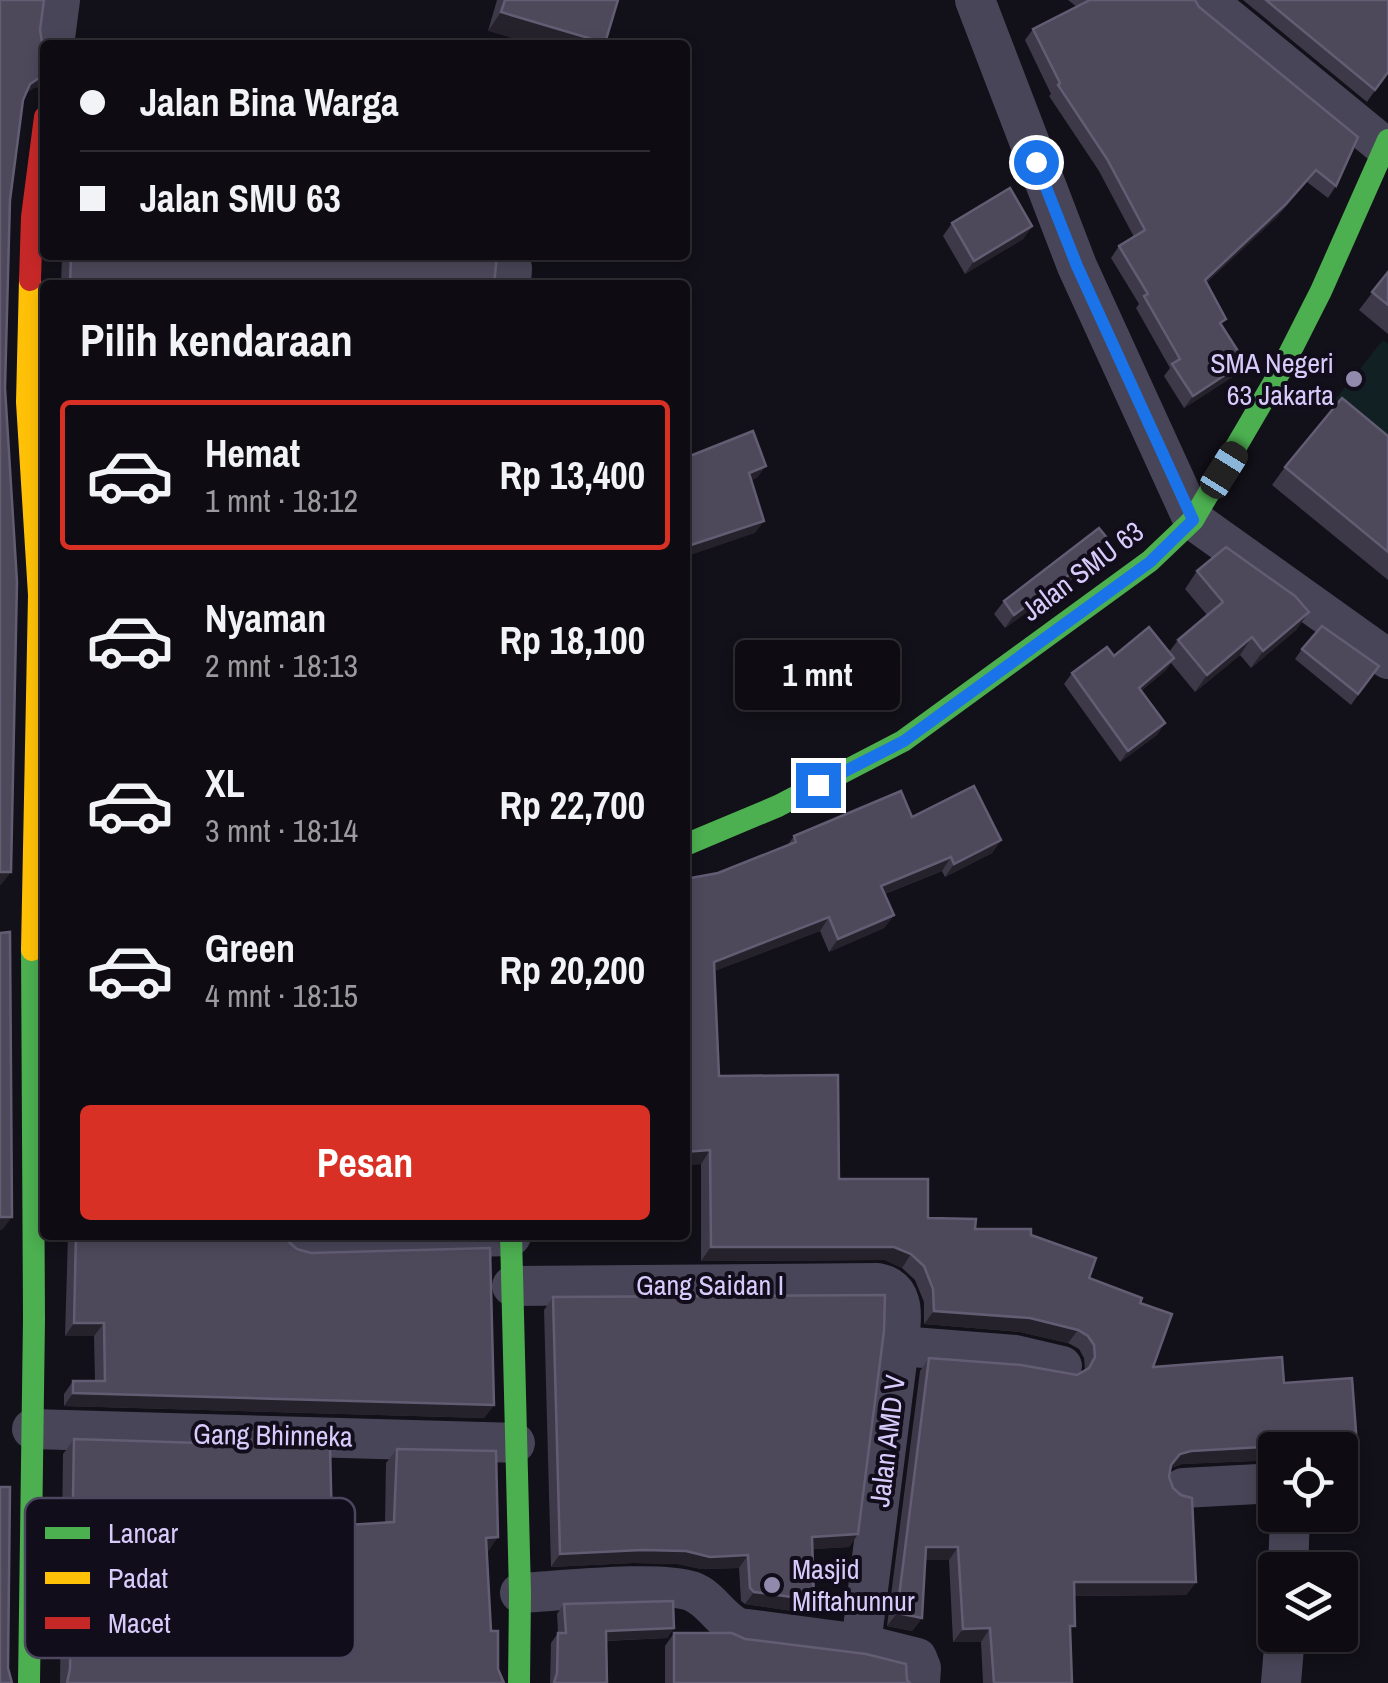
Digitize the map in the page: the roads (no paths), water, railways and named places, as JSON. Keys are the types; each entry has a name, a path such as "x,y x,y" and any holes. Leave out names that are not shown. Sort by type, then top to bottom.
{"street":[{"path":"55,40 60,0"},
{"path":"976,0 1077,266 1193,520 1388,659"},
{"path":"1206,0 1386,144"},
{"name":"Jalan SMU 63","path":"690,843 778,806 904,741 1150,562 1193,520 1375,206 1386,144"},
{"path":"25,1625 15,1480 32,1429 17,1319 40,531 15,318 40,155"},
{"path":"298,1240 371,1240"},
{"path":"511,1240 520,1593 518,1683"},
{"name":"Gang Saidan I","path":"512,1286 877,1283 896,1292 900,1300"},
{"name":"Jalan AMD V","path":"861,1644 899,1346 900,1300"},
{"path":"899,1346 1015,1355 1062,1366"},
{"name":"Gang Bhinneka","path":"32,1429 515,1443"},
{"path":"1183,1488 1258,1484"},
{"path":"520,1593 660,1587 691,1591 707,1601 728,1624 739,1628 861,1644 916,1658 922,1668 920,1683"},
{"path":"1281,1683 1284,1652"},
{"path":"27,1658 29,1683"}],"place":[{"name":"SMA Negeri 63 Jakarta","path":"1354,379"},
{"name":"Masjid Miftahunnur","path":"772,1585"}]}
